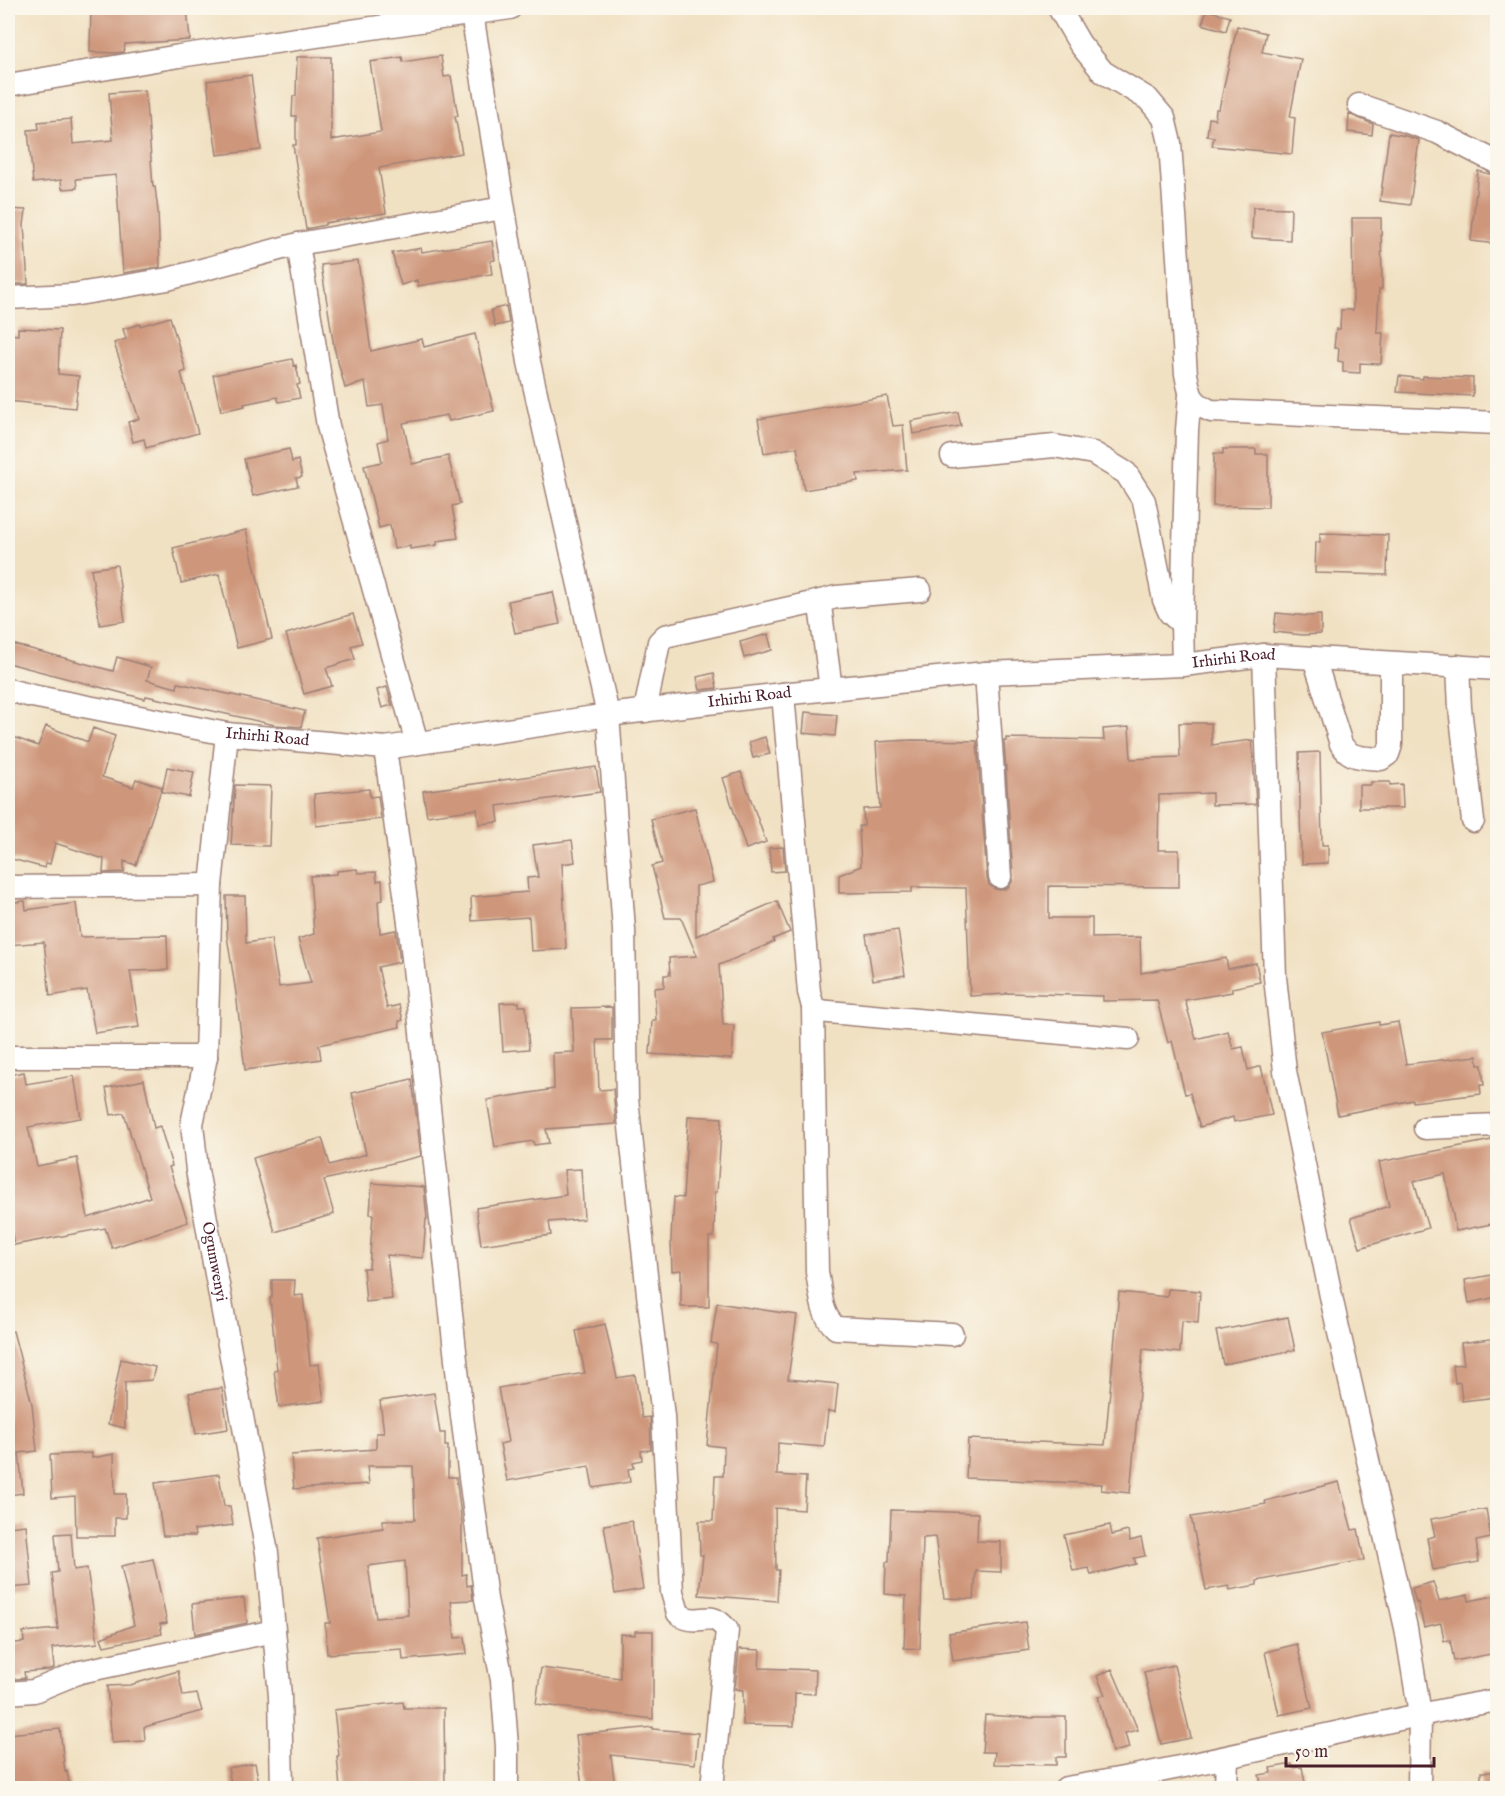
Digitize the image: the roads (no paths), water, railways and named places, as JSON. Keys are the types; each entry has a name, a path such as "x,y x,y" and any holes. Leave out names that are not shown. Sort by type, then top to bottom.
{"street":[{"path":"8,85 471,10 510,8"},
{"path":"1059,8 1080,44 1103,72 1148,99 1164,117 1170,143 1186,374 1190,395 1187,430 1183,665"},
{"path":"471,10 529,362 608,715 624,930 627,1099 663,1416 672,1592 678,1612 687,1618 719,1620 727,1630 712,1788"},
{"path":"1359,105 1437,132 1497,163"},
{"path":"8,298 72,295 168,279 298,244 504,208"},
{"path":"298,244 328,426 417,743"},
{"path":"1190,395 1198,405 1211,411 1497,423"},
{"path":"952,456 1054,446 1094,453 1126,473 1144,501 1164,600 1170,613 1182,624"},
{"path":"645,711 659,642 665,636 836,597 920,590"},
{"path":"821,601 831,689"},
{"path":"1264,655 1275,977 1285,1071 1333,1306 1406,1628 1420,1713 1419,1788"},
{"name":"Irhirhi Road","path":"8,690 227,734 385,748 608,715 986,673 1183,665 1264,655 1497,669"},
{"path":"1314,658 1341,744 1346,752 1354,756 1381,759 1388,754 1392,745 1390,663"},
{"path":"1458,666 1460,708 1473,821"},
{"path":"986,673 1000,877"},
{"path":"783,694 809,992 813,1007 817,1272 824,1311 836,1328 952,1334"},
{"name":"Ogumwenyi","path":"227,734 211,885 206,1057 192,1124 197,1170 267,1552 280,1696 282,1788"},
{"path":"385,748 410,930 462,1416 486,1599 502,1680 507,1747 507,1788"},
{"path":"8,886 211,885"},
{"path":"813,1007 818,1011 1128,1039"},
{"path":"8,1057 206,1057"},
{"path":"1425,1128 1497,1125"},
{"path":"8,1694 34,1691 80,1672 274,1630"},
{"path":"1066,1788 1111,1785 1420,1713 1497,1700"},
{"path":"1226,1788 1227,1758"}]}
